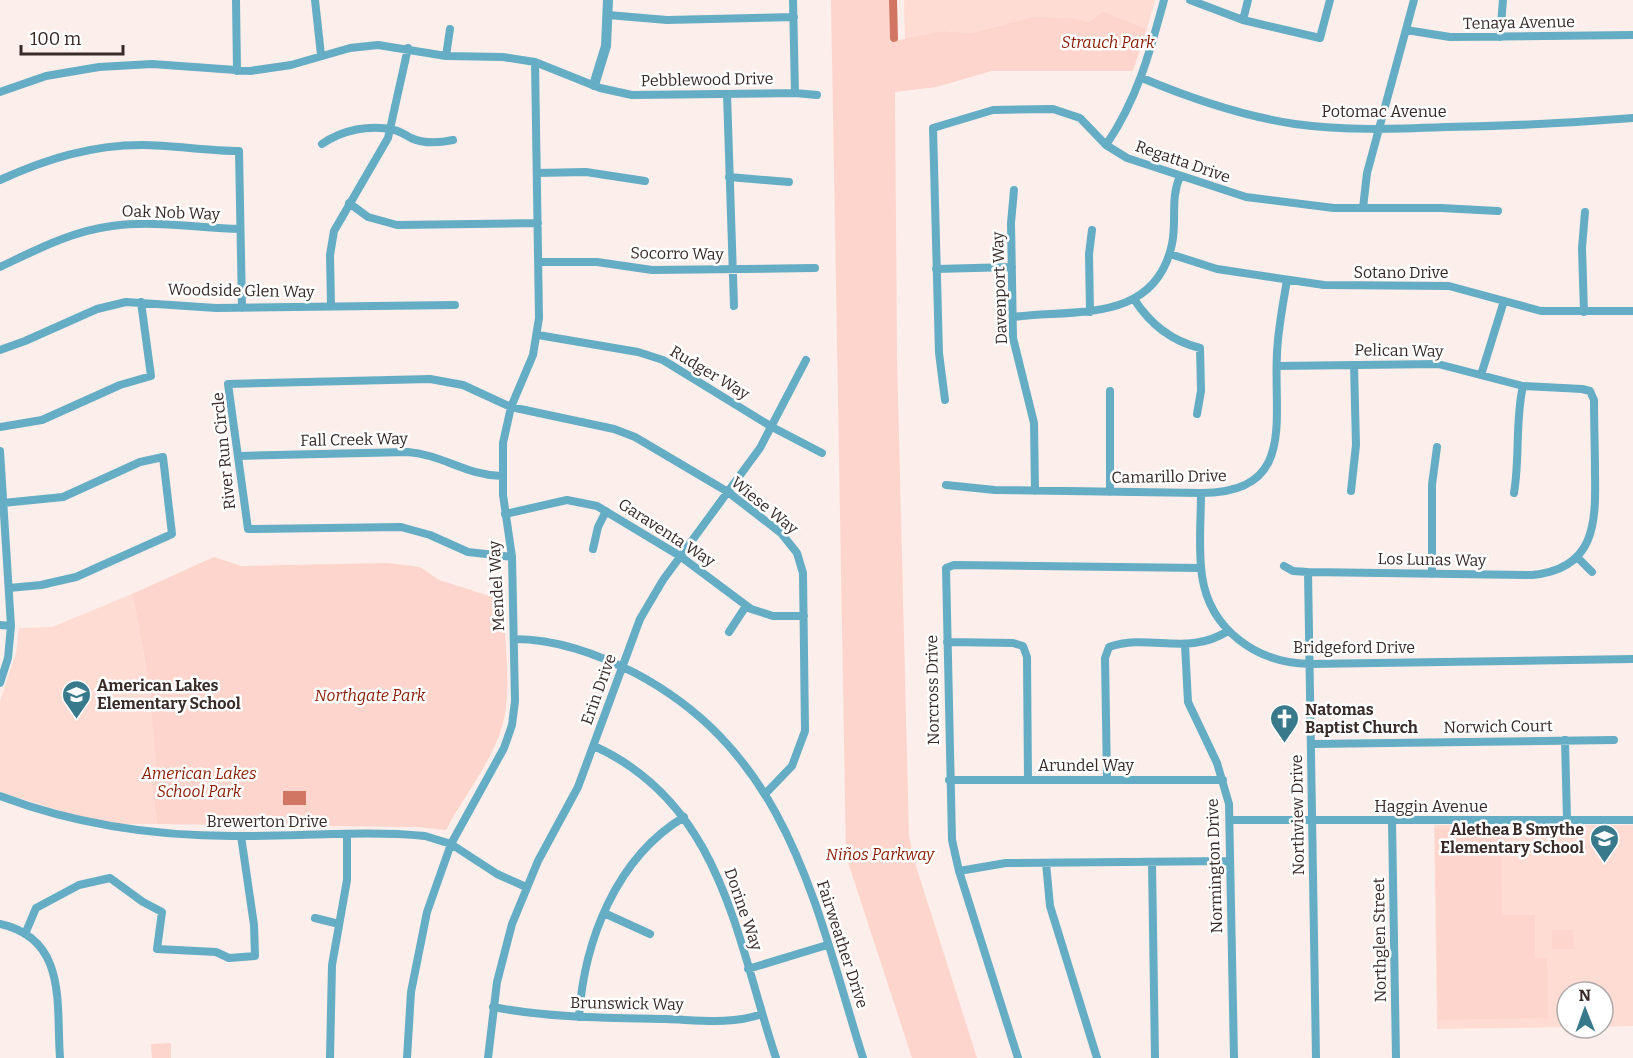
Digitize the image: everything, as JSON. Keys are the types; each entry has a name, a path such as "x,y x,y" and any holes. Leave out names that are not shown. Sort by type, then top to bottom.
{"street":[{"path":"236,0 237,71"},
{"path":"315,0 321,55"},
{"path":"594,85 606,46 608,0"},
{"path":"793,0 795,93"},
{"path":"1106,145 1125,115 1142,78 1164,0"},
{"path":"1190,0 1243,20 1320,38 1330,0"},
{"path":"1243,20 1248,0"},
{"path":"1363,208 1367,173 1413,0"},
{"path":"1500,37 1503,0"},
{"path":"608,15 667,20 794,17"},
{"path":"446,56 450,29"},
{"name":"Tenaya Avenue","path":"1406,30 1437,36 1633,35"},
{"name":"Pebblewood Drive","path":"0,92 46,76 99,67 152,64 237,71 275,68 321,55 367,46 408,48 446,56 503,57 535,62 594,85 641,95 795,93 816,95"},
{"path":"331,306 332,240 340,218 380,156 391,129 408,48"},
{"name":"Mendel Way","path":"407,1058 411,992 427,912 451,844 509,737 515,701 512,558 502,476 503,442 511,407 527,370 538,335 539,262 535,62"},
{"name":"Potomac Avenue","path":"1142,78 1210,105 1266,119 1323,127 1378,129 1561,124 1633,118"},
{"path":"727,94 734,306"},
{"name":"Regatta Drive","path":"945,400 939,353 933,128 993,110 1053,109 1080,118 1106,145 1127,158 1246,197 1334,208 1450,208 1498,212"},
{"path":"322,144 338,135 358,130 391,129 429,142 453,140"},
{"path":"0,180 57,157 97,148 142,145 239,151 242,308"},
{"path":"537,173 586,172 645,181"},
{"path":"1013,316 1112,309 1134,299 1159,276 1170,254 1173,238 1173,201 1180,176"},
{"path":"729,177 789,182"},
{"name":"Davenport Way","path":"1014,190 1013,316 1016,352 1035,423 1035,491"},
{"path":"349,203 368,217 397,225 538,223"},
{"path":"1584,312 1582,248 1585,212"},
{"name":"Oak Nob Way","path":"0,267 74,234 112,225 144,223 240,229"},
{"path":"1090,312 1088,271 1092,230"},
{"name":"Sotano Drive","path":"1170,254 1217,269 1287,280 1341,286 1449,286 1541,311 1633,311"},
{"name":"Socorro Way","path":"539,262 597,262 652,270 815,268"},
{"path":"936,269 1012,267"},
{"name":"Camarillo Drive","path":"946,485 978,490 1201,493 1236,490 1255,479 1269,463 1276,448 1278,432 1277,366 1287,280"},
{"path":"1134,299 1163,332 1200,348 1201,391 1197,414"},
{"path":"1481,375 1504,301"},
{"path":"0,427 42,420 110,388 151,376 141,302"},
{"name":"Woodside Glen Way","path":"0,350 97,309 141,302 242,308 455,304"},
{"name":"Rudger Way","path":"538,335 638,352 663,360 772,427 822,453"},
{"name":"Erin Drive","path":"488,1058 493,1007 505,948 526,887 578,787 621,667 651,599 760,448 806,360"},
{"name":"Pelican Way","path":"1277,366 1437,364 1523,386 1590,391"},
{"path":"1351,491 1356,445 1354,365"},
{"name":"River Run Circle","path":"511,407 463,385 441,380 228,384 248,529 401,527 430,534 468,552 512,558"},
{"path":"1514,493 1519,458 1518,411 1523,386"},
{"path":"1110,391 1110,492"},
{"name":"Los Lunas Way","path":"1284,566 1293,571 1308,572 1432,574 1543,574 1559,569 1577,556 1591,536 1596,515 1594,400 1590,391"},
{"name":"Wiese Way","path":"511,407 625,432 728,492 792,544 803,573 805,731 792,766 766,793"},
{"path":"1432,574 1432,485 1437,447"},
{"path":"0,451 3,541 11,626 8,658 0,683"},
{"name":"Fall Creek Way","path":"238,456 414,453 432,456 470,472 502,476"},
{"path":"3,503 63,497 140,462 163,456 172,534 76,577 41,585 9,588"},
{"name":"Bridgeford Drive","path":"1201,493 1201,568 1210,604 1228,631 1246,646 1265,656 1286,662 1309,664 1633,659"},
{"name":"Garaventa Way","path":"505,513 567,500 588,503 606,511 680,556 746,606 773,616 804,616"},
{"path":"593,549 598,527 606,511"},
{"path":"1577,556 1592,572"},
{"name":"Norcross Drive","path":"1018,1058 959,871 950,823 946,568 954,565 1201,568"},
{"name":"Northview Drive","path":"1308,572 1316,1058"},
{"path":"729,632 746,606"},
{"path":"0,625 11,626"},
{"path":"1107,780 1105,658 1109,647 1121,643 1185,645 1207,642 1228,631"},
{"name":"Fairweather Drive","path":"514,639 541,640 558,644 621,667 669,694 707,724 737,755 766,793 798,858 863,1058"},
{"path":"947,642 1013,643 1023,646 1027,657 1028,780"},
{"name":"Normington Drive","path":"1185,645 1188,702 1223,780 1229,804 1234,1058"},
{"path":"1565,740 1567,820"},
{"name":"Norwich Court","path":"1311,744 1614,740"},
{"name":"Dorine Way","path":"594,746 618,757 646,777 684,817 718,875 776,1058"},
{"name":"Arundel Way","path":"949,780 1223,780"},
{"name":"Brewerton Drive","path":"0,796 60,815 129,829 188,835 414,835 451,844 497,874 526,887"},
{"path":"579,1017 586,964 604,913 639,854 654,838 684,817"},
{"name":"Haggin Avenue","path":"1230,820 1633,820"},
{"name":"Northglen Street","path":"1392,821 1396,1058"},
{"path":"26,934 36,909 79,885 110,878 143,902 162,912 157,950 216,952 229,958 255,956 254,925 241,836"},
{"path":"330,1058 333,965 347,880 347,836"},
{"path":"959,871 997,864 1230,861"},
{"path":"1152,862 1155,1058"},
{"path":"1046,863 1050,906 1097,1058"},
{"path":"604,913 650,934"},
{"path":"315,918 339,924"},
{"path":"0,924 26,934 42,949 53,969 60,1058"},
{"path":"748,969 827,945"},
{"name":"Brunswick Way","path":"493,1007 542,1015 579,1017 730,1020 762,1014"}],"shaded area":[{"path":"904,0 1155,0 1147,29 1103,11 1089,22 1032,17 971,33 943,31 905,41"},
{"name":"American Lakes Elementary School","path":"132,594 141,635 155,736 156,769 150,771 157,824 121,824 77,816 0,792 0,701 16,653 19,628 52,627"},
{"path":"283,791 306,791 306,805 283,805"},
{"path":"1434,825 1633,825 1633,1026 1615,1027 1615,980 1555,980 1555,1027 1437,1029"}],"green space":[{"name":"Niños Parkway","path":"831,0 889,0 890,42 943,31 971,33 1032,17 1071,18 1089,22 1103,11 1147,29 1133,71 992,71 936,87 895,92 897,357 909,836 916,866 977,1058 912,1058 846,856"},
{"name":"Northgate Park","path":"214,557 241,566 388,563 420,567 439,580 496,598 503,598 507,695 503,723 492,751 446,830 416,827 157,824 150,770 156,769 151,703 132,594"},
{"path":"1501,828 1502,915 1535,915 1535,958 1547,958 1548,1018 1438,1020 1435,829"},
{"path":"1552,930 1573,930 1574,949 1552,949"},
{"path":"171,1043 171,1058 152,1058 151,1044"}],"waterway":[{"path":"893,0 894,38"}],"place":[{"name":"American Lakes Elementary School","path":"76,720"},
{"name":"Natomas Baptist Church","path":"1284,744"},
{"name":"Alethea B Smythe Elementary School","path":"1605,864"}],"park label":[{"name":"Strauch Park","path":"1108,42"},
{"name":"American Lakes School Park","path":"199,782"}]}
